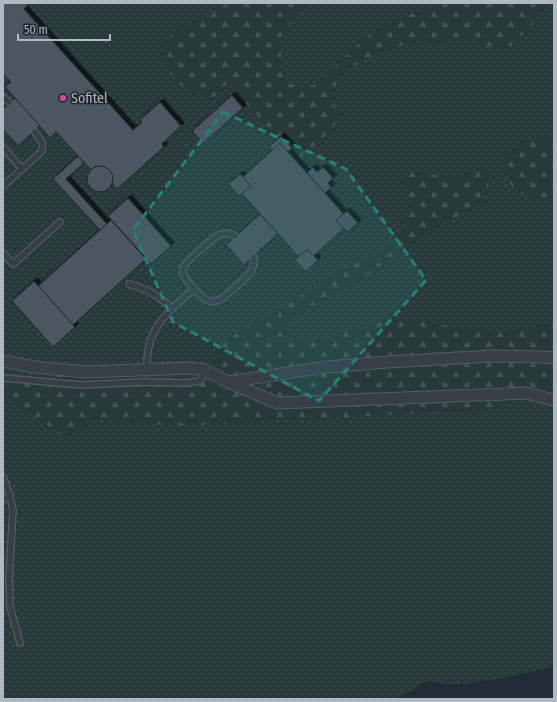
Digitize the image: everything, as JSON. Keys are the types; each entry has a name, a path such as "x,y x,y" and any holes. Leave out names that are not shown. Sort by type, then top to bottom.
{"street":[{"path":"228,382 326,367 387,362 492,356 554,358"},
{"path":"3,361 34,368 85,372 190,368 205,370 228,382 277,403 526,393 554,400"}],"lane":[{"path":"3,97 9,102"},
{"path":"3,186 42,152 44,147 42,141 35,132"},
{"path":"3,147 22,169"},
{"path":"3,253 13,264 60,222"},
{"path":"235,236 229,232 222,233 214,237 186,263 184,269 186,281 204,298 209,301 215,301 222,298 251,272 254,257"},
{"path":"129,284 154,294 171,308"},
{"path":"147,370 148,351 154,332 171,308 194,289"},
{"path":"3,378 81,385 143,382 186,383 200,381 204,376 205,370"},
{"path":"3,477 13,510 9,578 10,607 20,643"},
{"path":"3,500 10,496"}],"highlighted area":[{"path":"223,112 346,169 426,280 319,401 173,322 133,230"}],"green space":[{"path":"3,3 554,3 554,667 498,679 450,685 428,681 396,699 3,699"},
{"path":"226,3 313,3 290,24 281,37 281,68 288,83 301,87 317,85 366,37 396,20 438,3 549,3 529,29 511,46 494,50 479,42 466,38 439,43 416,41 382,51 341,74 331,98 340,115 331,130 298,160 227,83 210,101 198,92 180,85 167,69 162,41 222,7"},
{"path":"541,137 554,138 554,202 537,200 514,189 508,179 506,171 504,155 525,140"},
{"path":"484,168 491,173 484,202 435,228 351,286 305,309 291,320 288,334 297,341 325,340 382,318 415,319 451,327 492,331 529,329 554,321 554,392 519,388 500,409 179,426 93,420 66,437 3,397 3,390 8,385 46,375 211,377 218,347 243,329 300,297 337,270 367,259 395,241 410,213 410,195 402,183 413,171 454,178"}],"building":[{"path":"3,3 30,3 24,9 133,130 142,122 140,120 160,102 181,126 162,144 164,147 117,189 96,166 91,170 56,132 50,138 5,87 11,82 3,73"},
{"path":"232,95 243,108 203,143 192,131"},
{"path":"15,98 40,126 18,146 3,129 3,109"},
{"path":"281,136 292,148 280,159 269,147"},
{"path":"280,143 351,222 305,264 234,185"},
{"path":"78,156 84,163 66,179 107,224 100,230 53,179"},
{"path":"100,166 109,170 113,179 109,188 100,192 91,188 87,179 91,170"},
{"path":"313,167 317,172 323,167 333,178 328,183 331,187 325,193 307,173"},
{"path":"240,174 251,186 239,196 228,184"},
{"path":"128,198 171,246 151,264 108,216"},
{"path":"347,211 358,223 347,232 336,220"},
{"path":"260,214 278,234 244,265 226,245"},
{"path":"111,220 146,259 73,325 38,286"},
{"path":"307,249 318,260 306,272 295,260"},
{"path":"34,281 75,327 53,347 12,301"}],"place":[{"name":"Sofitel","path":"63,98"}]}
